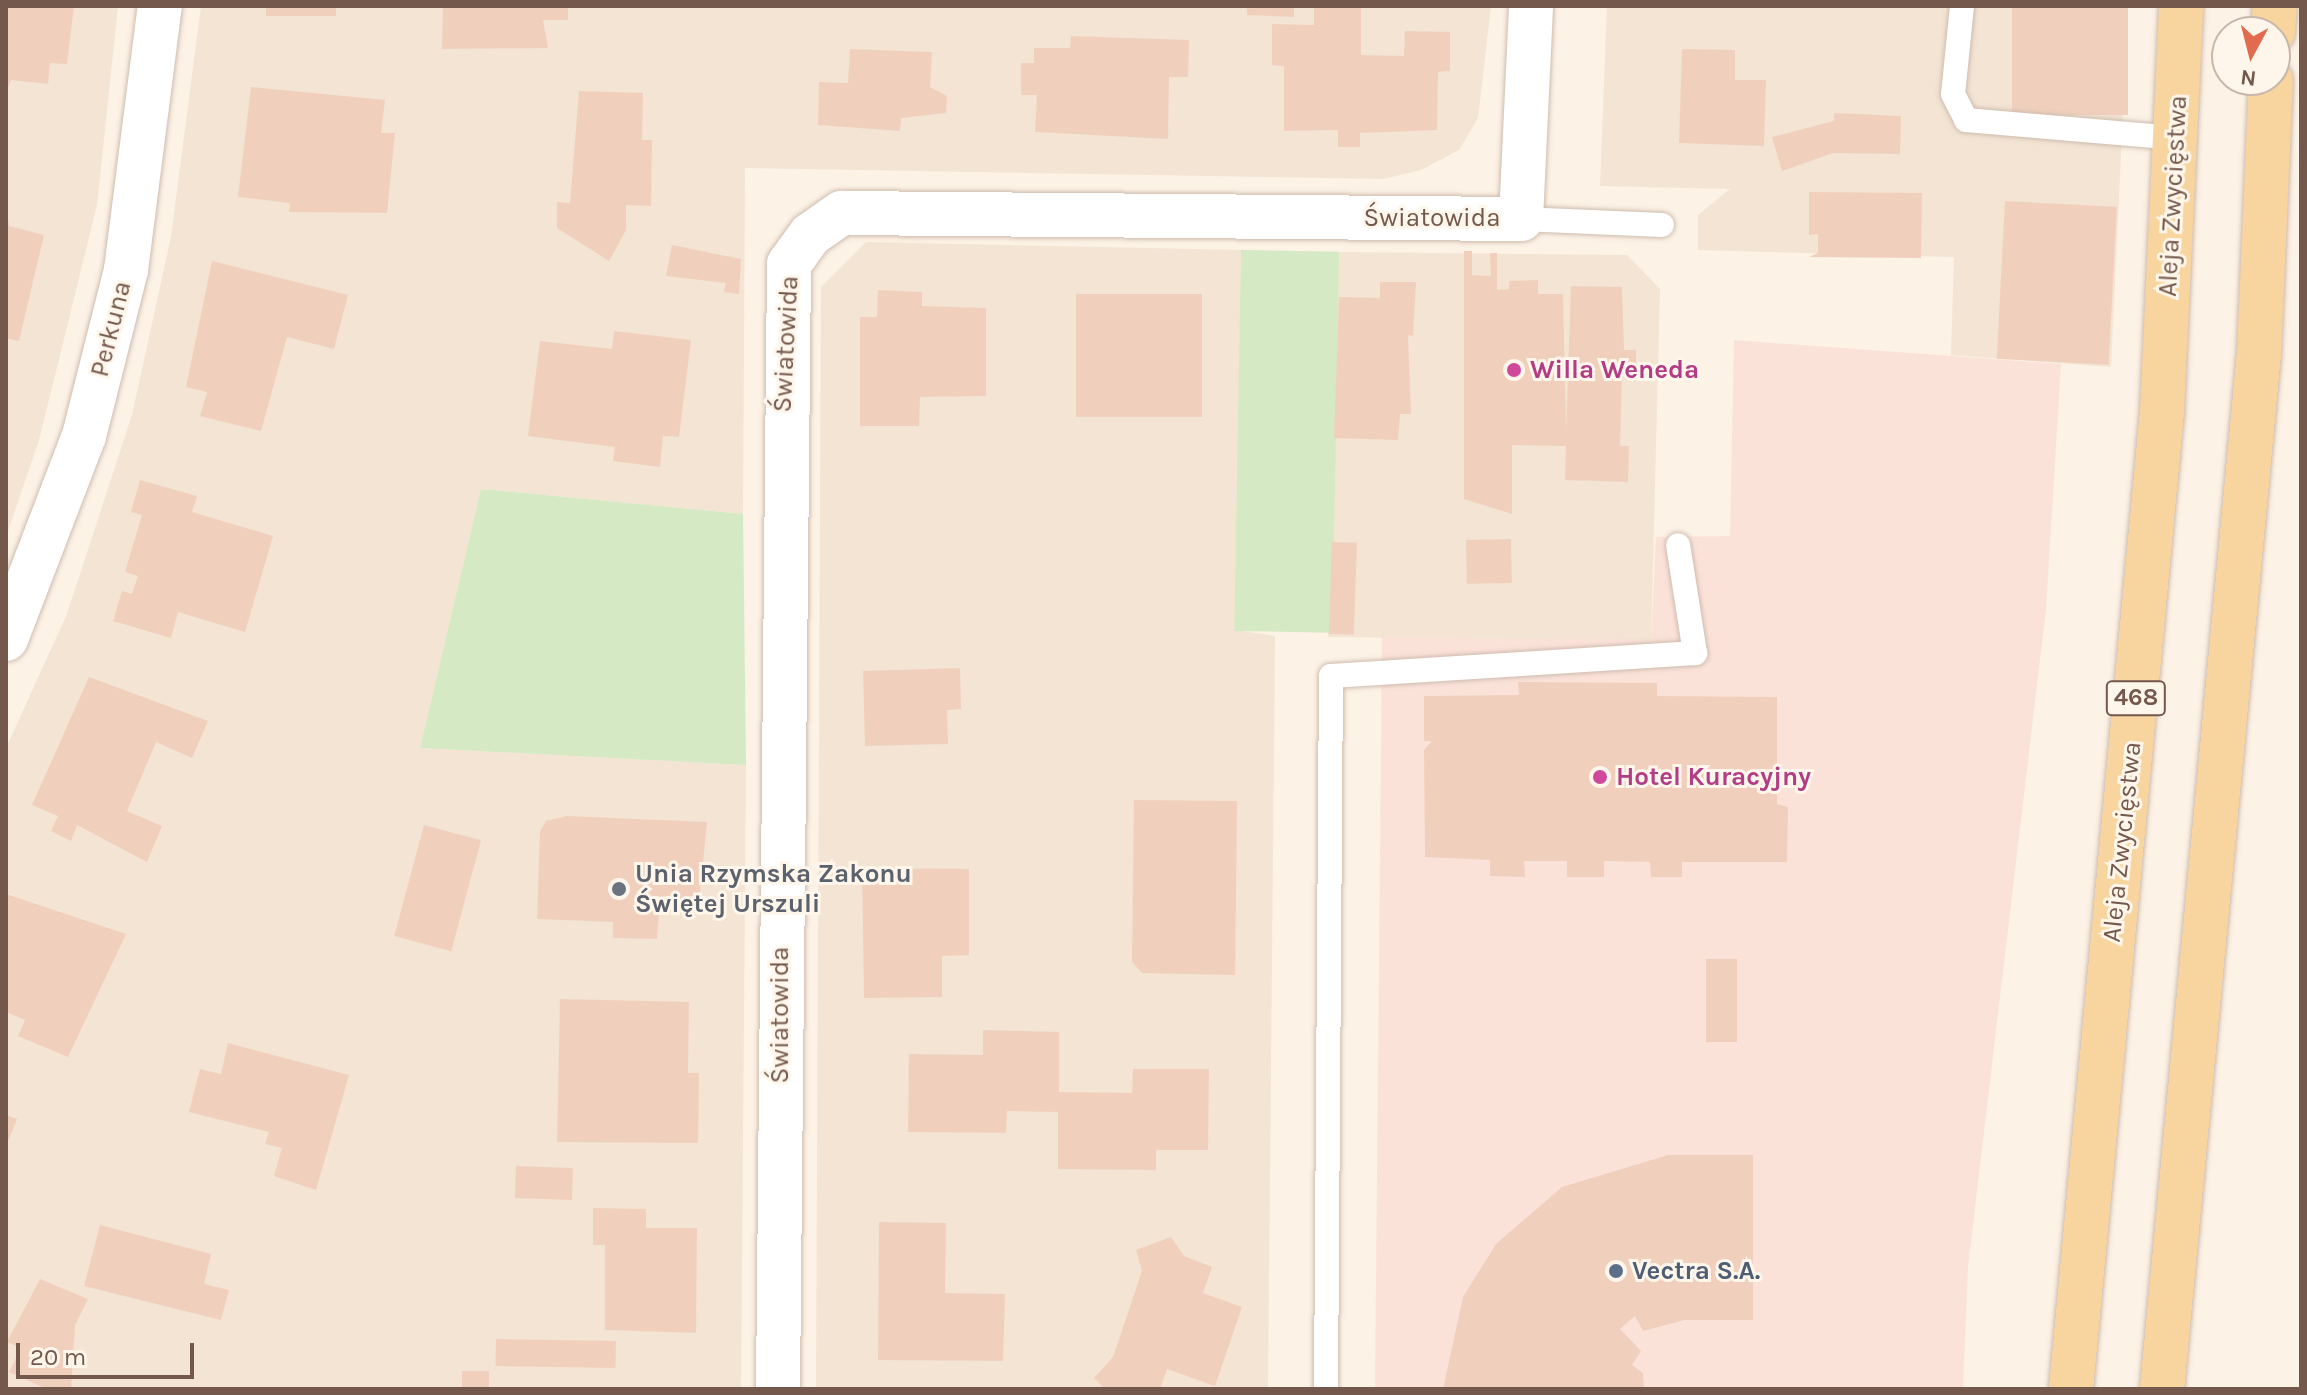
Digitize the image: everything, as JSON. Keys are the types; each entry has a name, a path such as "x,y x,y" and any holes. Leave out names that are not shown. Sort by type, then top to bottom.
{"main road":[{"name":"Aleja Zwycięstwa","path":"2071,1389 2162,412 2181,6"},
{"path":"2162,1389 2259,353 2270,96"}],"street":[{"name":"Perkuna","path":"6,639 84,436 126,270 160,6"},
{"name":"Światowida","path":"778,1389 789,264 810,235 842,213 1521,219 1531,6"}],"lane":[{"path":"1962,6 1953,94 1966,120 2177,138"},
{"path":"2295,6 2301,10"},
{"path":"1521,219 1662,225"},
{"path":"1326,1389 1331,676 1695,653 1678,545"}],"shaded area":[{"path":"6,6 118,6 97,205 39,440 6,537"},
{"path":"201,6 1491,6 1478,118 1459,150 1421,170 1383,179 745,168 743,514 481,489 420,748 746,765 741,1389 6,1389 6,748 67,614 132,415 171,237"},
{"path":"1607,6 2128,6 2111,367 1951,355 1954,257 1698,250 1698,215 1730,189 1600,186"},
{"path":"866,242 1241,250 1236,630 1275,636 1268,1389 816,1389 821,287"},
{"path":"1339,252 1627,255 1660,289 1651,641 1328,637"},
{"path":"1734,340 2061,364 2046,609 1968,1267 1963,1389 1375,1389 1382,637 1651,640 1656,537 1730,536"}],"green space":[{"path":"1241,250 1339,252 1332,633 1234,631"},
{"path":"481,489 743,514 746,765 420,748"}],"building":[{"path":"6,6 74,6 67,64 50,63 48,84 11,80 6,93"},
{"path":"266,6 336,6 336,16 266,16"},
{"path":"443,6 568,6 568,20 543,20 548,48 442,49"},
{"path":"1247,6 1294,6 1294,17 1247,15"},
{"path":"1314,6 1361,6 1361,55 1404,56 1405,31 1450,32 1450,71 1438,72 1437,130 1360,133 1360,147 1338,147 1338,130 1284,131 1284,66 1272,65 1272,24 1314,25"},
{"path":"2012,6 2128,6 2128,115 2012,115"},
{"path":"1071,36 1189,40 1188,77 1169,77 1168,139 1035,132 1037,95 1021,95 1021,63 1034,63 1034,48 1070,48"},
{"path":"850,49 932,52 930,87 947,96 946,113 901,118 900,131 818,125 819,82 848,83"},
{"path":"1682,49 1735,50 1735,80 1766,80 1764,146 1679,143"},
{"path":"251,87 385,100 381,133 395,133 387,213 289,212 290,203 238,197"},
{"path":"579,91 643,93 642,140 652,140 651,206 626,205 626,230 609,261 557,228 557,202 570,203"},
{"path":"1834,113 1901,116 1900,154 1833,153 1782,171 1772,137 1834,121"},
{"path":"1809,192 1922,193 1921,258 1809,257 1818,253 1818,234 1809,235"},
{"path":"2005,201 2117,207 2109,365 1997,359"},
{"path":"6,207 9,226 44,235 19,341 6,338"},
{"path":"672,245 741,259 739,294 724,292 726,283 666,276"},
{"name":"Willa Weneda","path":"1464,251 1472,251 1472,275 1491,276 1490,253 1497,253 1497,290 1509,289 1509,281 1538,280 1538,294 1563,294 1566,431 1571,286 1622,287 1624,350 1636,350 1636,370 1622,371 1620,446 1629,446 1628,482 1565,480 1566,446 1512,445 1512,514 1464,499"},
{"path":"212,261 348,295 334,349 287,337 261,431 200,416 207,392 186,387"},
{"path":"1380,282 1416,282 1413,336 1408,335 1411,414 1400,414 1398,440 1334,438 1339,297 1380,298"},
{"path":"878,290 922,292 922,306 986,308 986,396 920,397 919,426 860,426 860,317 877,317"},
{"path":"1076,294 1202,294 1202,417 1076,417"},
{"path":"614,331 691,340 679,437 663,436 660,467 613,461 615,447 528,436 540,341 612,349"},
{"path":"140,480 197,496 192,512 273,536 245,632 178,612 171,638 113,621 122,591 132,594 138,576 125,572 142,515 131,512"},
{"path":"1511,539 1512,583 1467,584 1466,540"},
{"path":"1332,542 1357,543 1354,635 1329,634"},
{"path":"960,668 961,709 947,710 948,744 865,746 863,671"},
{"path":"89,677 208,721 192,758 156,742 127,811 162,826 147,862 77,825 71,841 51,831 58,816 32,805"},
{"name":"Hotel Kuracyjny","path":"1518,682 1657,683 1657,696 1777,697 1777,804 1788,807 1787,862 1682,862 1682,877 1651,877 1650,862 1604,861 1604,877 1567,877 1567,861 1524,861 1525,877 1490,876 1490,860 1425,857 1424,750 1432,741 1424,741 1424,696 1519,695"},
{"path":"1134,800 1237,801 1235,975 1142,973 1132,962"},
{"name":"Unia Rzymska Zakonu Świętej Urszuli","path":"567,816 707,822 698,913 659,911 657,939 613,938 613,922 537,919 540,831 546,821"},
{"path":"424,825 481,840 451,951 394,936"},
{"path":"862,868 969,869 969,955 942,956 942,997 864,998"},
{"path":"6,894 126,934 68,1057 18,1036 25,1020 6,1012"},
{"path":"1706,959 1737,959 1737,1042 1706,1042"},
{"path":"560,999 689,1002 688,1073 699,1073 698,1143 557,1142"},
{"path":"983,1030 1059,1032 1059,1092 1132,1093 1133,1069 1209,1069 1208,1150 1156,1150 1156,1170 1058,1169 1058,1112 1007,1111 1006,1133 908,1132 909,1054 983,1055"},
{"path":"228,1043 349,1075 316,1190 274,1176 282,1148 265,1144 269,1132 189,1112 200,1069 221,1074"},
{"path":"6,1115 17,1119 6,1146"},
{"name":"Vectra S.A.","path":"1668,1155 1753,1155 1753,1320 1685,1320 1643,1331 1635,1316 1620,1329 1641,1351 1632,1365 1643,1373 1644,1389 1443,1389 1463,1297 1496,1244 1562,1187"},
{"path":"516,1166 573,1168 572,1200 515,1198"},
{"path":"593,1208 646,1209 646,1228 697,1228 696,1333 605,1330 605,1245 593,1245"},
{"path":"879,1222 946,1223 945,1293 1005,1294 1003,1361 878,1360"},
{"path":"100,1225 211,1254 204,1284 229,1290 221,1320 84,1286"},
{"path":"1171,1237 1184,1256 1212,1267 1203,1293 1242,1307 1215,1386 1167,1369 1160,1389 1105,1389 1094,1378 1113,1357 1142,1271 1136,1250"},
{"path":"40,1279 88,1299 75,1325 71,1389 47,1389 9,1372 21,1348 7,1342"},
{"path":"496,1339 616,1341 616,1368 496,1366"},
{"path":"462,1371 489,1371 489,1389 462,1389"}],"place":[{"name":"Willa Weneda","path":"1514,370"},
{"name":"Hotel Kuracyjny","path":"1600,777"},
{"name":"Unia Rzymska Zakonu Świętej Urszuli","path":"619,889"},
{"name":"Vectra S.A.","path":"1616,1271"}]}
